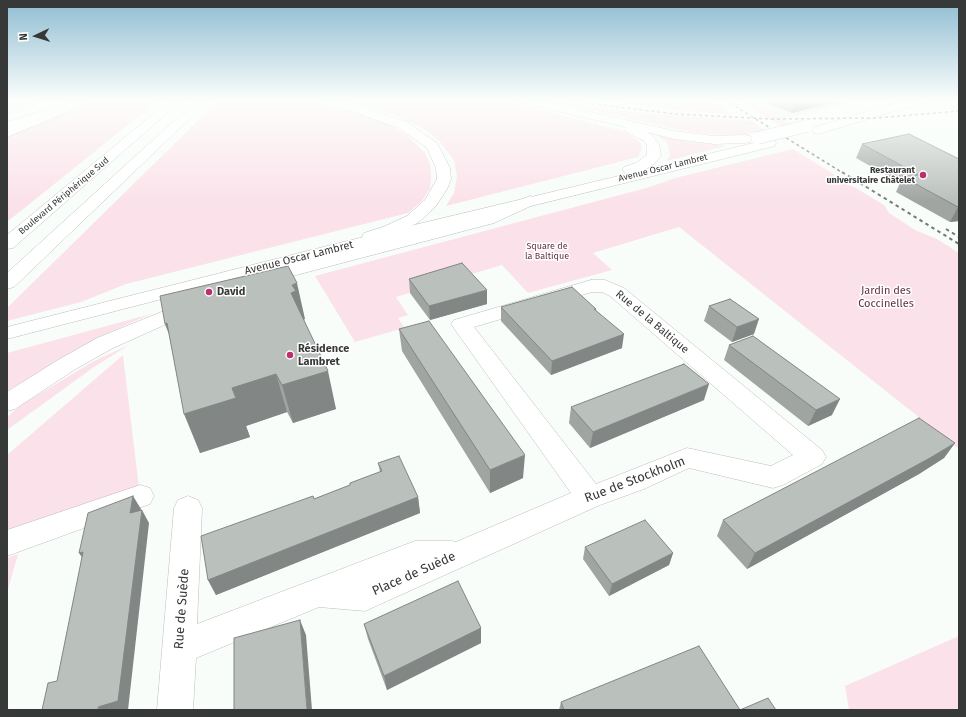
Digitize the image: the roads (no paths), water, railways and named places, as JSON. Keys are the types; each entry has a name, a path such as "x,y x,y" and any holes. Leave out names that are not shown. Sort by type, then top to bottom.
{"main road":[{"name":"Boulevard Périphérique Sud","path":"7,244 137,133"},
{"path":"7,283 168,133"},
{"path":"339,248 389,231 413,219 431,203 440,189 444,179 443,168 432,146 416,133"},
{"name":"Avenue Oscar Lambret","path":"591,186 612,175 641,166 654,156 653,144 640,133"},
{"name":"Avenue Oscar Lambret","path":"670,133 692,138 764,140"},
{"name":"Avenue Oscar Lambret","path":"7,333 339,248 591,186 791,133"},
{"path":"7,403 66,365 105,343 266,276 488,220 530,201"},
{"name":"Rue de la Baltique","path":"590,497 461,324 590,286 605,286 611,288 812,457"},
{"name":"Rue de Stockholm","path":"462,554 590,497 687,458 773,477 812,457"},
{"path":"7,543 140,496"},
{"name":"Rue de Suède","path":"175,710 188,508"},
{"name":"Place de Suède","path":"179,648 320,593 365,596 462,554"}],"railway":[{"path":"779,133 843,173"},
{"path":"842,172 959,244"},
{"path":"946,229 959,237"}],"place":[{"name":"Restaurant universitaire Châtelet","path":"923,175"},
{"name":"David","path":"209,292"},
{"name":"Résidence Lambret","path":"290,355"}],"park label":[{"name":"Square de la Baltique","path":"547,252"},
{"name":"Jardin des Coccinelles","path":"886,297"}]}
